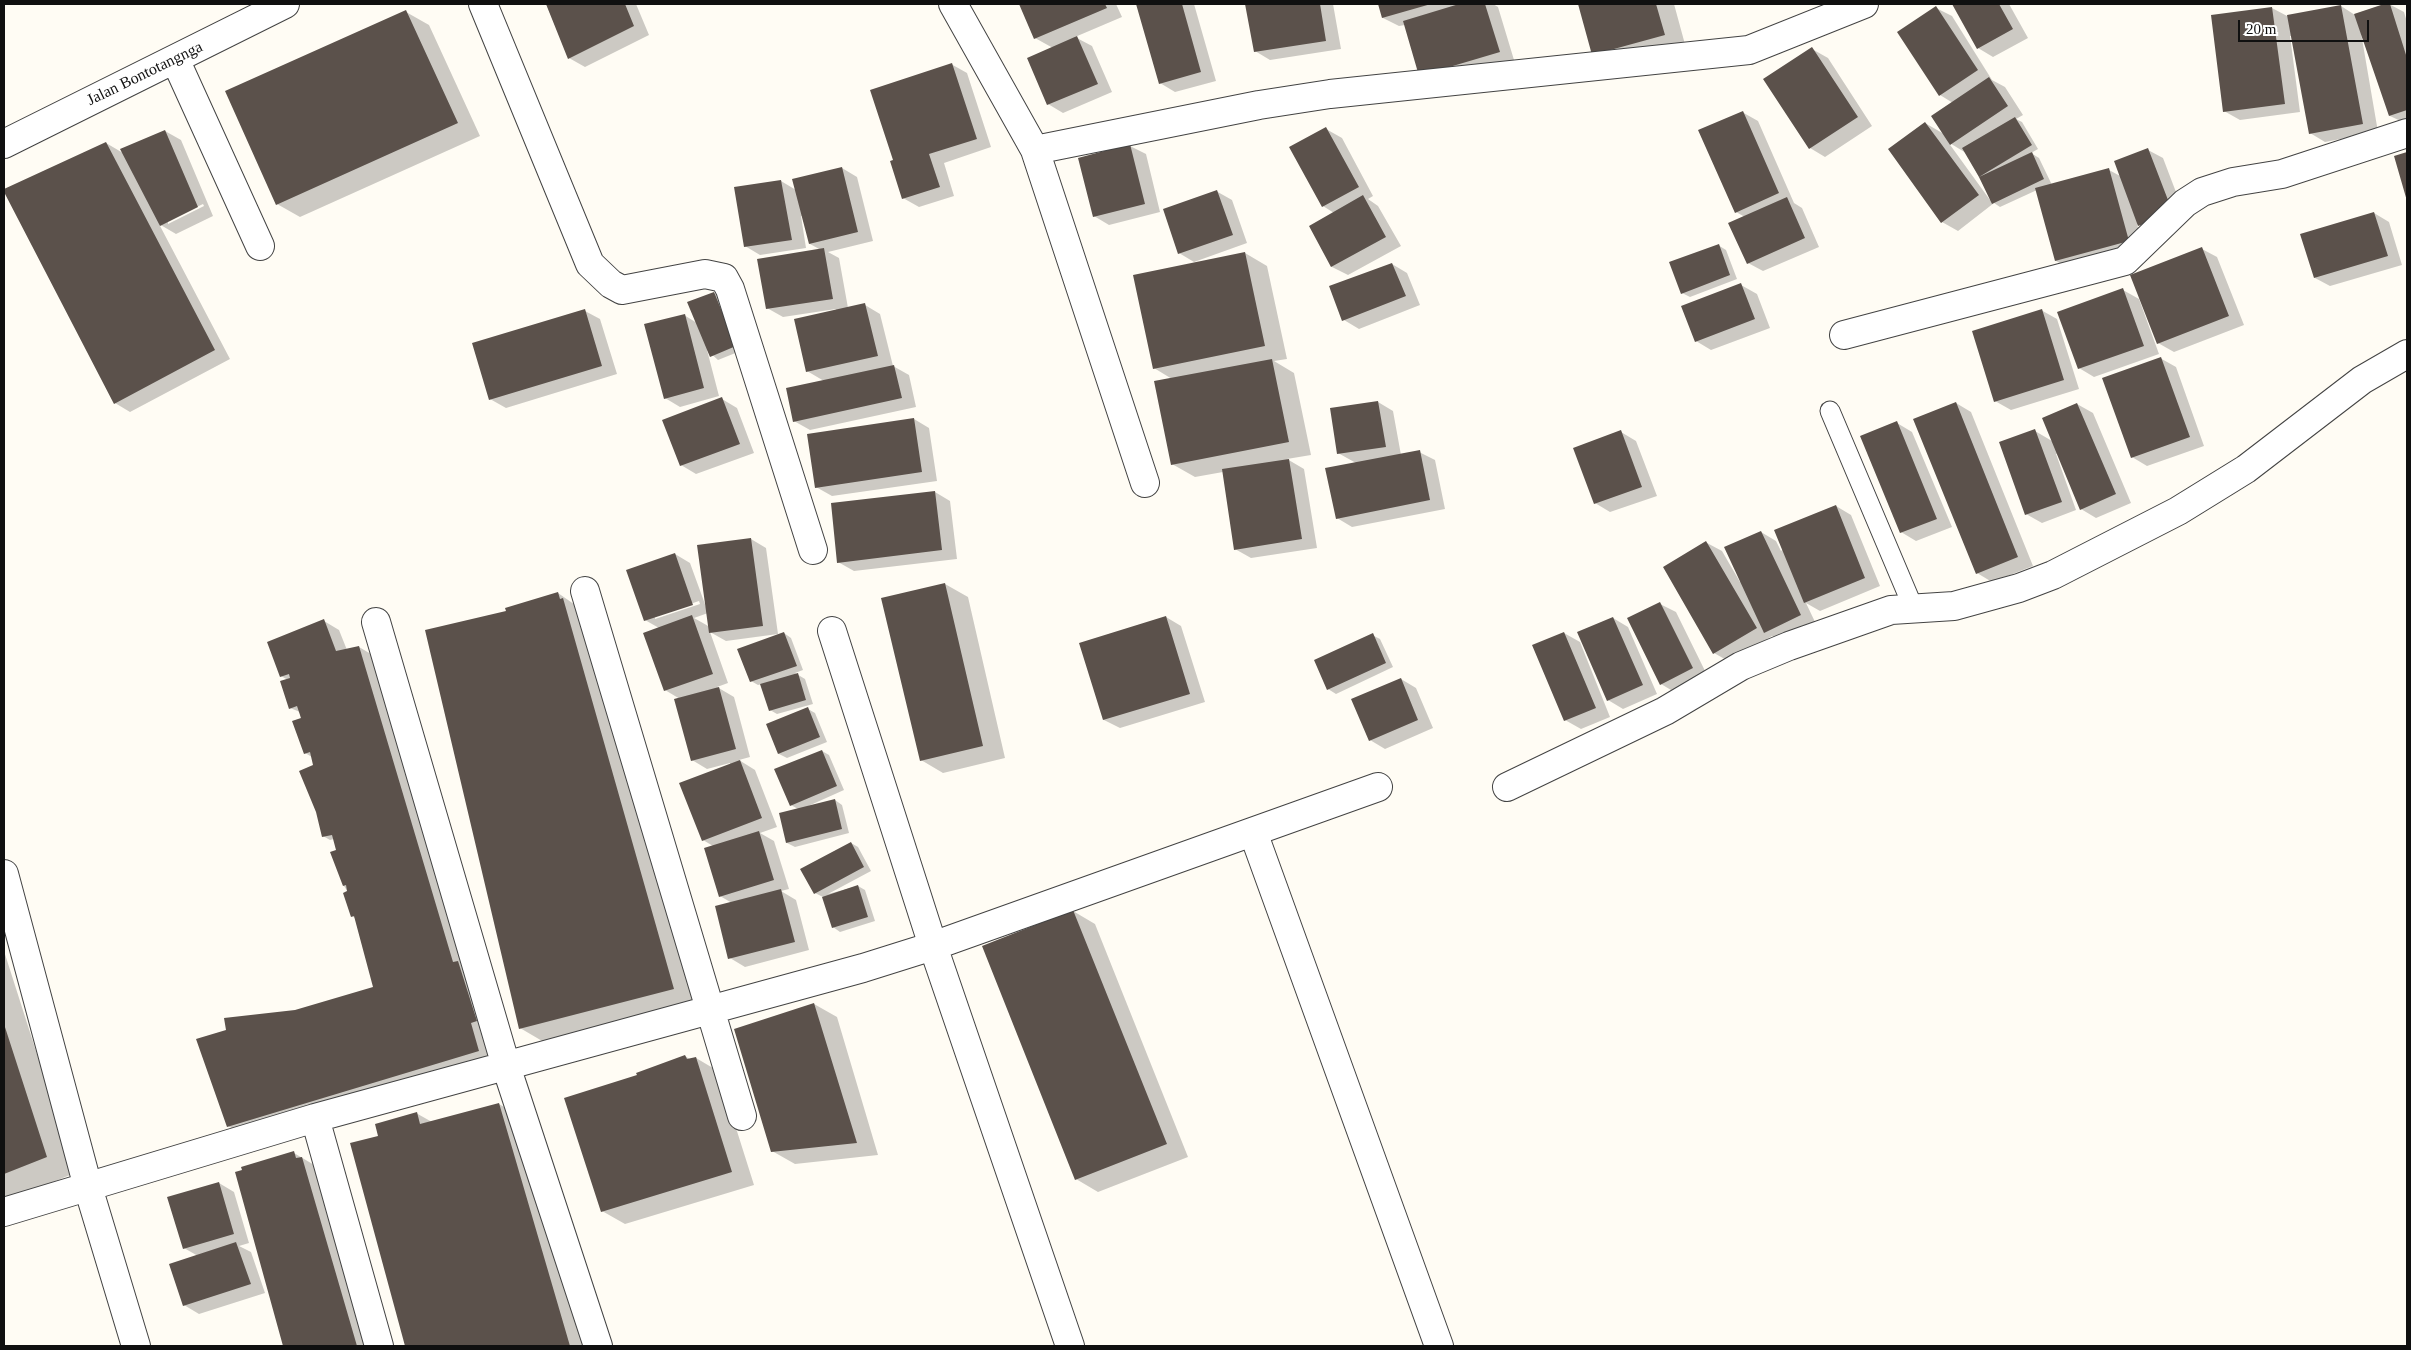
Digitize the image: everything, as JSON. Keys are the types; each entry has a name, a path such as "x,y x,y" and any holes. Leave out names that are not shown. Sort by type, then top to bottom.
{"street":[{"name":"Jalan Bontotangnga","path":"4,144 285,4"},
{"path":"483,4 590,264 611,284 622,290 705,274 724,278 730,289 813,550"},
{"path":"954,4 1035,150 1145,483"},
{"path":"1035,150 1259,105 1330,94 1749,50 1864,4"},
{"path":"175,59 260,246"},
{"path":"1844,335 2125,261 2185,203 2202,192 2233,182 2282,174 2407,133"},
{"path":"1507,788 1665,711 1741,666 1878,614 1913,607 1954,606 2019,588 2053,575 2178,511 2246,469 2362,380 2407,354"},
{"path":"585,591 742,1116"},
{"path":"376,622 506,1066 598,1346"},
{"path":"832,631 933,946 1070,1346"},
{"path":"4,1212 315,1118 863,968 933,946 1378,787"},
{"path":"1253,832 1439,1346"},
{"path":"4,874 88,1186 136,1346"},
{"path":"315,1118 379,1346"}],"lane":[{"path":"1830,411 1913,607"}],"building":[{"path":"546,4 625,4 634,26 568,59"},
{"path":"1019,4 1105,4 1107,8 1034,39"},
{"path":"1136,4 1182,4 1201,72 1159,84"},
{"path":"1245,4 1320,4 1326,41 1254,52"},
{"path":"1378,4 1431,4 1382,18"},
{"path":"1459,4 1485,4 1500,52 1419,76 1403,21"},
{"path":"1578,4 1656,4 1665,35 1592,55"},
{"path":"1952,4 1999,4 2013,29 1977,49"},
{"path":"2384,4 2390,4 2407,58 2407,110 2389,116 2354,14"},
{"path":"2341,5 2363,124 2309,134 2287,15"},
{"path":"1936,6 1978,70 1939,96 1897,32"},
{"path":"2272,7 2285,104 2223,112 2211,15"},
{"path":"406,10 458,123 276,205 225,91"},
{"path":"1077,36 1098,84 1047,105 1027,58"},
{"path":"1812,47 1858,117 1809,149 1763,79"},
{"path":"952,63 977,139 929,154 940,187 902,199 890,161 893,160 870,90"},
{"path":"1989,77 2008,106 1950,145 1931,116"},
{"path":"1743,111 1779,193 1735,213 1698,130"},
{"path":"2015,117 2032,145 1979,177 1962,148"},
{"path":"1925,122 1979,195 1941,223 1888,149"},
{"path":"1326,127 1359,187 1322,207 1289,147"},
{"path":"165,130 198,207 160,226 120,149"},
{"path":"106,142 215,350 114,404 4,192 4,189"},
{"path":"1130,144 1145,204 1093,217 1078,158"},
{"path":"2148,148 2173,213 2138,226 2114,161"},
{"path":"2032,152 2044,179 1992,204 1979,177"},
{"path":"2407,152 2407,201 2394,156"},
{"path":"842,167 858,232 809,244 792,179"},
{"path":"2109,168 2129,241 2055,261 2035,188"},
{"path":"781,180 792,240 744,247 734,187"},
{"path":"1217,190 1233,235 1178,254 1163,209"},
{"path":"1363,195 1386,237 1331,267 1309,226"},
{"path":"1787,197 1805,238 1747,264 1728,223"},
{"path":"2374,212 2388,256 2314,278 2300,234"},
{"path":"1719,244 1730,275 1681,294 1669,262"},
{"path":"2202,247 2229,316 2157,344 2130,275"},
{"path":"824,248 833,299 766,309 757,259"},
{"path":"1245,252 1265,346 1153,369 1133,275"},
{"path":"1392,263 1406,296 1342,321 1329,286"},
{"path":"1741,283 1755,319 1695,342 1681,306"},
{"path":"2123,288 2144,346 2078,369 2057,312"},
{"path":"714,292 736,346 710,357 687,302"},
{"path":"865,303 878,356 806,372 794,319"},
{"path":"585,309 602,366 489,400 472,343"},
{"path":"2042,309 2064,380 1994,402 1972,331"},
{"path":"685,314 704,388 664,399 644,324"},
{"path":"2161,357 2190,437 2131,458 2102,378"},
{"path":"1272,359 1289,442 1171,465 1154,381"},
{"path":"894,365 902,398 793,422 786,388"},
{"path":"722,397 740,444 680,466 662,420"},
{"path":"1378,401 1386,447 1337,454 1330,408"},
{"path":"1956,402 2018,557 1976,574 1913,419"},
{"path":"2077,403 2116,494 2080,510 2042,418"},
{"path":"914,418 922,472 815,488 807,434"},
{"path":"1897,421 1937,519 1900,533 1860,436"},
{"path":"2035,429 2062,502 2025,515 1999,442"},
{"path":"1621,430 1642,487 1594,504 1573,448"},
{"path":"1420,450 1430,500 1336,519 1325,468"},
{"path":"1289,459 1302,539 1234,550 1222,469"},
{"path":"935,491 942,550 837,563 831,503"},
{"path":"1836,505 1865,578 1804,603 1774,530"},
{"path":"1761,531 1801,615 1764,633 1724,547"},
{"path":"751,538 763,626 709,633 697,545"},
{"path":"1706,541 1757,628 1713,654 1663,567"},
{"path":"675,553 693,605 644,621 626,570"},
{"path":"945,583 983,746 920,761 881,598"},
{"path":"558,592 560,599 563,598 674,989 519,1029 425,630 506,611 505,608"},
{"path":"1660,602 1693,668 1660,685 1627,618"},
{"path":"692,615 713,674 664,691 643,633"},
{"path":"1166,616 1190,694 1103,720 1079,643"},
{"path":"1613,617 1643,685 1607,701 1577,632"},
{"path":"324,619 336,651 359,646 453,962 458,961 477,1021 471,1023 479,1051 227,1127 196,1039 226,1030 224,1018 295,1010 373,987 354,916 351,917 343,893 347,891 346,885 343,886 330,852 336,850 332,835 322,837 316,812 299,771 313,765 310,752 304,754 292,721 301,718 297,706 289,709 280,681 290,678 289,674 280,677 267,642"},
{"path":"784,632 797,666 750,682 737,649"},
{"path":"1564,632 1596,708 1564,721 1532,645"},
{"path":"1373,633 1386,663 1327,690 1314,660"},
{"path":"798,673 806,700 769,711 760,684"},
{"path":"1401,678 1418,720 1369,741 1351,699"},
{"path":"719,687 736,749 691,761 674,699"},
{"path":"808,707 820,737 778,754 766,724"},
{"path":"822,750 837,786 790,806 774,769"},
{"path":"740,760 762,818 702,841 679,783"},
{"path":"835,799 842,829 786,843 779,813"},
{"path":"759,831 774,880 719,897 704,848"},
{"path":"851,842 864,867 814,894 800,869"},
{"path":"858,885 868,917 832,928 822,897"},
{"path":"781,889 795,942 728,959 715,906"},
{"path":"1073,910 1167,1144 1075,1180 982,946"},
{"path":"814,1003 857,1143 771,1152 734,1029"},
{"path":"4,1024 47,1157 4,1174"},
{"path":"685,1055 687,1059 696,1057 732,1172 601,1212 564,1098 637,1075 636,1073"},
{"path":"499,1103 570,1346 405,1346 350,1143 378,1136 375,1124 417,1112 420,1124"},
{"path":"294,1151 296,1158 302,1157 357,1346 283,1346 235,1172 242,1170 241,1167"},
{"path":"219,1182 234,1234 183,1249 167,1197"},
{"path":"236,1242 251,1284 183,1306 169,1264"}]}
